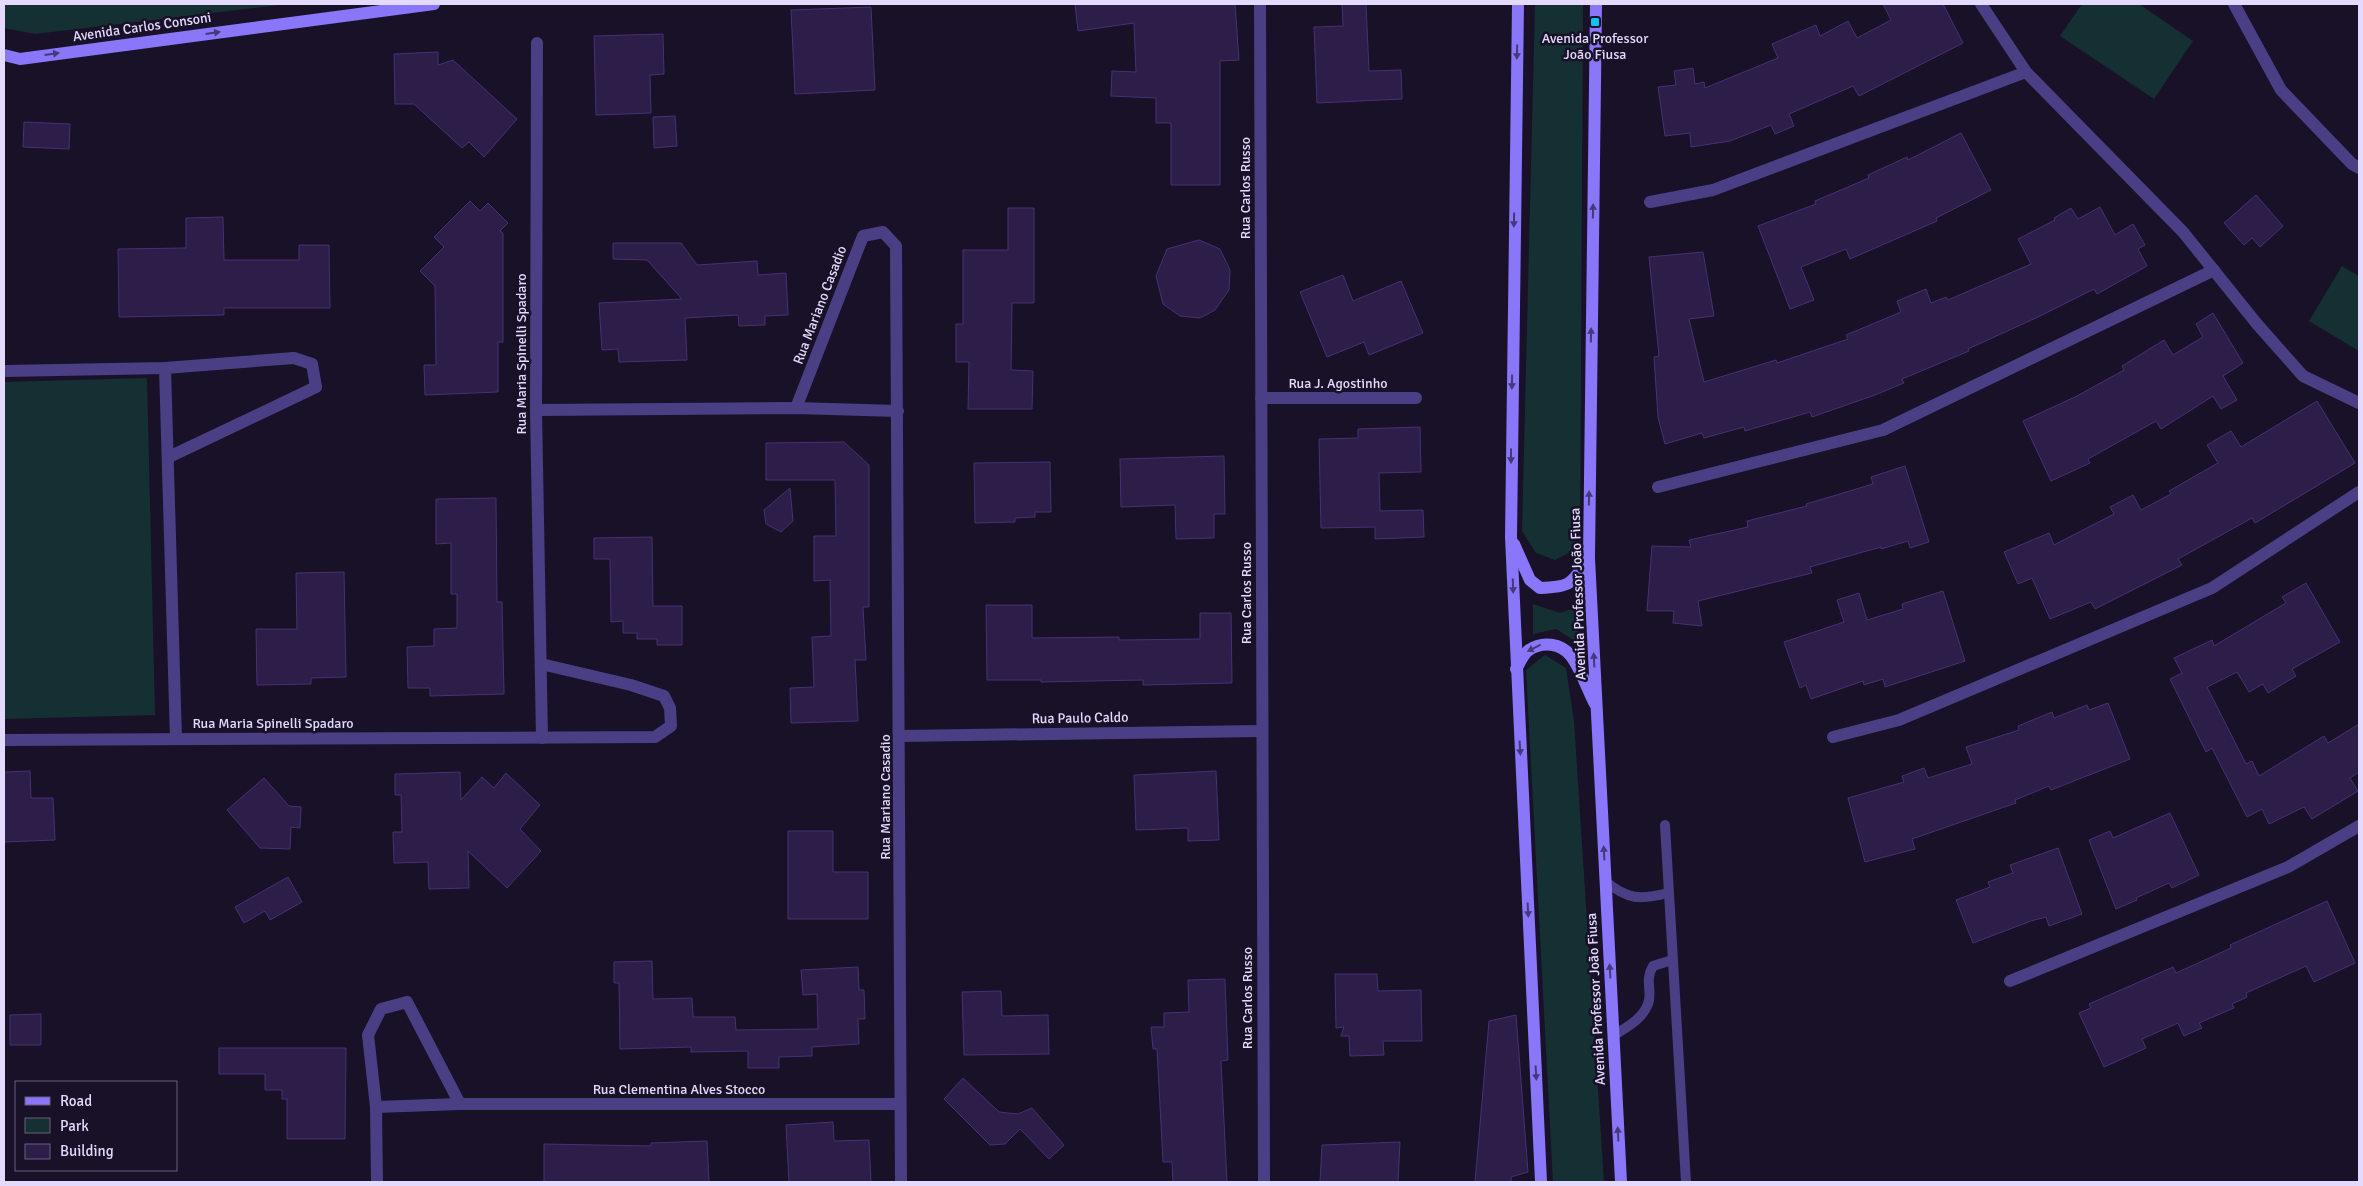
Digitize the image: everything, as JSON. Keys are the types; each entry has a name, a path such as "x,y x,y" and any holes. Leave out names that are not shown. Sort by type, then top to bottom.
{"main road":[{"name":"Avenida Carlos Consoni","path":"4,55 20,59 434,4"},
{"path":"1518,4 1511,537 1541,1182"},
{"name":"Avenida Professor João Fiusa","path":"1596,4 1589,558 1621,1182"},
{"path":"1511,537 1530,580 1540,588 1557,588 1572,583 1589,558"},
{"path":"1516,669 1527,651 1538,645 1548,643 1560,647 1570,655 1597,709"}],"street":[{"name":"Rua Carlos Russo","path":"1260,4 1264,1182"},
{"path":"1981,4 2026,72 2183,232 2303,376 2359,403"},
{"path":"2234,4 2281,90 2352,164 2359,168"},
{"name":"Rua Maria Spinelli Spadaro","path":"537,43 536,410 542,738"},
{"path":"1650,202 1714,190 2026,72"},
{"name":"Rua Mariano Casadio","path":"796,408 863,236 883,232 896,246 900,736 899,1104 901,1182"},
{"path":"1658,487 1883,430 2214,270"},
{"path":"4,370 165,368 294,358 312,364 316,387 169,457"},
{"path":"165,368 176,739"},
{"name":"Rua J. Agostinho","path":"1261,398 1416,398"},
{"path":"536,410 796,408 898,411"},
{"path":"1833,737 1900,720 2212,588 2359,492"},
{"name":"Rua Maria Spinelli Spadaro","path":"4,740 656,737 671,726 670,708 664,696 631,685 541,664"},
{"name":"Rua Paulo Caldo","path":"900,736 1261,731"},
{"path":"2010,981 2288,867 2359,826"},
{"path":"377,1182 376,1107 368,1035 381,1009 407,1002 460,1104"},
{"name":"Rua Clementina Alves Stocco","path":"376,1107 460,1104 899,1104"}],"lane":[{"path":"1665,825 1686,1182"},
{"path":"1605,881 1618,892 1633,898 1650,898 1668,893"},
{"path":"1613,1036 1638,1019 1648,1003 1648,975 1654,966 1672,960"}],"green space":[{"path":"4,4 288,4 35,34 4,28"},
{"path":"1535,4 1583,4 1580,547 1555,560 1536,553 1522,531"},
{"path":"2082,4 2139,4 2193,41 2154,99 2060,36"},
{"path":"2342,266 2359,276 2359,351 2309,321"},
{"path":"147,378 155,715 4,719 4,382"},
{"path":"1533,604 1560,613 1578,607 1578,643 1556,629 1533,634"},
{"path":"1545,655 1566,668 1574,721 1604,1182 1553,1182 1526,670"}],"building":[{"path":"1075,4 1235,4 1239,60 1220,61 1220,185 1171,185 1171,123 1156,123 1156,98 1111,96 1112,71 1136,72 1134,23 1078,31"},
{"path":"1342,4 1366,4 1369,71 1401,70 1402,99 1317,103 1314,27 1343,26"},
{"path":"1883,4 1943,4 1963,43 1859,96 1853,86 1789,114 1794,126 1775,134 1771,125 1730,141 1691,147 1690,133 1665,136 1658,87 1676,85 1674,71 1693,68 1695,84 1704,82 1705,88 1778,58 1772,44 1816,25 1820,36 1848,21 1857,38 1891,20"},
{"path":"871,7 875,90 795,94 791,10"},
{"path":"663,34 664,74 650,75 651,113 596,115 594,36"},
{"path":"438,52 438,65 453,60 517,119 484,157 469,142 462,148 414,104 395,104 394,54"},
{"path":"675,116 677,146 654,148 653,117"},
{"path":"24,122 70,124 69,149 23,147"},
{"path":"1961,133 1991,190 1936,218 1937,221 1850,259 1846,249 1801,267 1814,300 1790,309 1758,226 1816,204 1815,201 1869,178 1868,175 1907,157 1908,160"},
{"path":"2256,195 2283,226 2260,247 2252,238 2244,245 2224,223"},
{"path":"470,201 480,211 488,203 508,223 500,231 503,233 503,342 498,342 498,392 425,395 424,365 436,365 435,286 420,271 444,247 434,237"},
{"path":"2100,207 2115,235 2133,224 2145,245 2138,249 2147,266 2097,294 2094,289 1968,349 1969,351 1902,379 1904,383 1875,395 1812,417 1810,412 1745,431 1744,427 1704,438 1702,433 1665,444 1658,417 1654,357 1659,356 1649,257 1703,252 1714,316 1689,319 1704,382 1776,360 1777,363 1848,339 1846,335 1901,312 1897,301 1926,289 1931,303 1946,297 1948,300 2031,264 2018,239 2055,220 2054,218 2071,208 2078,219"},
{"path":"1008,208 1034,208 1034,303 1012,303 1011,370 1033,371 1032,409 968,409 969,362 956,362 956,324 963,324 963,250 1008,250"},
{"path":"223,217 224,260 299,260 299,245 329,245 330,308 224,308 224,315 119,317 118,249 186,248 186,218"},
{"path":"1199,240 1220,249 1230,270 1229,290 1215,310 1200,318 1180,316 1163,304 1156,276 1167,249"},
{"path":"613,243 681,243 697,265 757,261 758,275 786,273 788,315 765,316 765,325 739,326 738,315 685,318 687,360 619,362 618,349 602,350 599,303 682,299 647,260 613,259"},
{"path":"1343,275 1353,301 1401,281 1423,333 1369,355 1364,342 1327,357 1300,292"},
{"path":"2213,313 2243,363 2223,376 2237,400 2221,409 2213,396 2161,429 2156,421 2088,459 2090,463 2051,481 2023,421 2077,396 2124,370 2122,366 2164,340 2173,355 2203,337 2196,324"},
{"path":"2317,401 2355,463 2255,523 2252,518 2178,559 2182,565 2095,609 2091,602 2050,619 2032,578 2018,584 2004,552 2049,533 2054,545 2114,514 2110,507 2133,495 2141,510 2171,494 2169,491 2218,463 2207,445 2231,431 2241,447"},
{"path":"1420,427 1421,472 1379,473 1380,511 1423,510 1424,537 1375,539 1375,527 1321,528 1319,439 1358,438 1358,429"},
{"path":"844,442 869,465 869,607 863,607 866,660 855,660 858,721 791,723 790,688 814,687 812,637 831,636 830,580 814,581 814,536 836,536 835,480 766,480 766,443"},
{"path":"1224,456 1225,514 1214,514 1214,538 1176,539 1175,505 1121,507 1120,459"},
{"path":"1050,462 1051,512 1035,512 1035,517 1015,518 1015,522 975,523 974,463"},
{"path":"1905,466 1929,542 1910,548 1908,541 1881,549 1881,547 1810,567 1812,573 1698,601 1702,626 1673,623 1674,611 1647,611 1652,546 1691,547 1689,540 1748,527 1747,521 1807,506 1806,504 1873,484 1871,477"},
{"path":"790,488 793,521 781,532 766,524 764,510"},
{"path":"496,498 497,602 502,602 504,694 430,696 430,688 408,688 407,647 434,646 434,629 457,628 457,594 451,594 451,543 436,544 436,499"},
{"path":"652,537 653,606 682,606 682,645 657,645 657,639 637,639 637,633 623,633 623,621 611,622 610,559 594,559 594,538"},
{"path":"344,572 346,677 311,678 311,684 257,685 256,629 297,629 296,573"},
{"path":"2306,583 2340,642 2292,669 2296,676 2268,693 2263,684 2249,692 2237,672 2207,687 2246,764 2252,761 2259,776 2324,736 2328,743 2359,724 2359,772 2350,778 2358,791 2312,819 2304,807 2269,824 2262,809 2247,817 2212,748 2206,752 2170,679 2182,673 2174,658 2212,640 2214,646 2286,603 2282,597"},
{"path":"1943,591 1965,661 1885,687 1883,679 1864,685 1863,681 1811,699 1806,685 1800,688 1784,642 1844,622 1837,600 1859,593 1867,620 1903,609 1902,604"},
{"path":"986,605 1032,605 1032,638 1119,637 1119,640 1200,639 1200,613 1231,613 1232,683 1143,685 1143,680 1041,682 1041,680 987,680"},
{"path":"2108,703 2130,759 2051,790 2049,786 2015,800 2016,803 1912,839 1915,849 1865,862 1848,798 1904,782 1902,776 1924,768 1928,778 1972,764 1966,747 2019,730 2018,726 2052,712 2054,718 2087,705 2089,710"},
{"path":"30,771 31,798 53,798 55,840 4,842 4,772"},
{"path":"1216,771 1219,840 1188,841 1188,828 1136,830 1134,775"},
{"path":"460,772 461,800 482,777 494,788 506,773 540,805 520,829 541,851 507,888 468,851 469,888 429,889 428,862 394,863 393,832 402,832 401,795 395,795 395,774"},
{"path":"264,778 289,806 301,807 300,828 291,827 290,849 260,848 227,810"},
{"path":"2170,813 2199,875 2172,888 2169,883 2116,909 2089,840 2110,831 2113,838"},
{"path":"788,831 833,831 833,872 868,872 868,919 788,919"},
{"path":"2058,848 2082,914 2049,926 2046,917 1973,943 1956,900 1990,887 1988,882 2013,873 2010,865"},
{"path":"288,877 302,902 270,920 265,911 244,923 235,907"},
{"path":"2327,901 2355,963 2314,982 2306,966 2246,993 2247,997 2232,1004 2234,1008 2199,1023 2202,1028 2184,1036 2178,1023 2142,1039 2146,1048 2104,1067 2079,1013 2091,1008 2089,1004 2173,967 2176,973 2231,948 2230,945"},
{"path":"652,961 653,999 692,998 693,1017 735,1017 736,1030 818,1029 817,994 803,995 801,970 858,967 859,990 864,990 865,1019 858,1019 859,1044 812,1047 812,1056 779,1057 779,1068 748,1068 748,1051 691,1052 691,1047 620,1049 619,983 614,983 614,962"},
{"path":"1335,974 1377,974 1378,991 1421,990 1422,1041 1383,1041 1384,1055 1350,1056 1349,1036 1341,1036 1344,1027 1336,1028"},
{"path":"1225,979 1228,1060 1221,1061 1227,1182 1173,1182 1172,1162 1163,1162 1157,1049 1153,1049 1151,1027 1164,1027 1164,1013 1189,1012 1188,980"},
{"path":"1001,991 1002,1016 1048,1015 1049,1054 964,1055 962,992"},
{"path":"41,1014 41,1045 10,1045 10,1015"},
{"path":"1516,1015 1528,1172 1511,1177 1511,1182 1475,1182 1489,1021"},
{"path":"219,1048 346,1048 345,1139 287,1139 287,1099 282,1099 282,1090 265,1090 265,1074 219,1074"},
{"path":"963,1078 999,1112 1018,1114 1032,1108 1064,1145 1049,1159 1020,1129 1005,1144 990,1145 944,1099"},
{"path":"833,1122 834,1141 869,1140 871,1182 789,1182 786,1125"},
{"path":"707,1141 709,1182 544,1182 544,1144 651,1146 651,1143"},
{"path":"1400,1142 1398,1182 1320,1182 1322,1145"}],"place":[{"name":"Avenida Professor João Fiusa","path":"1595,22"}]}
